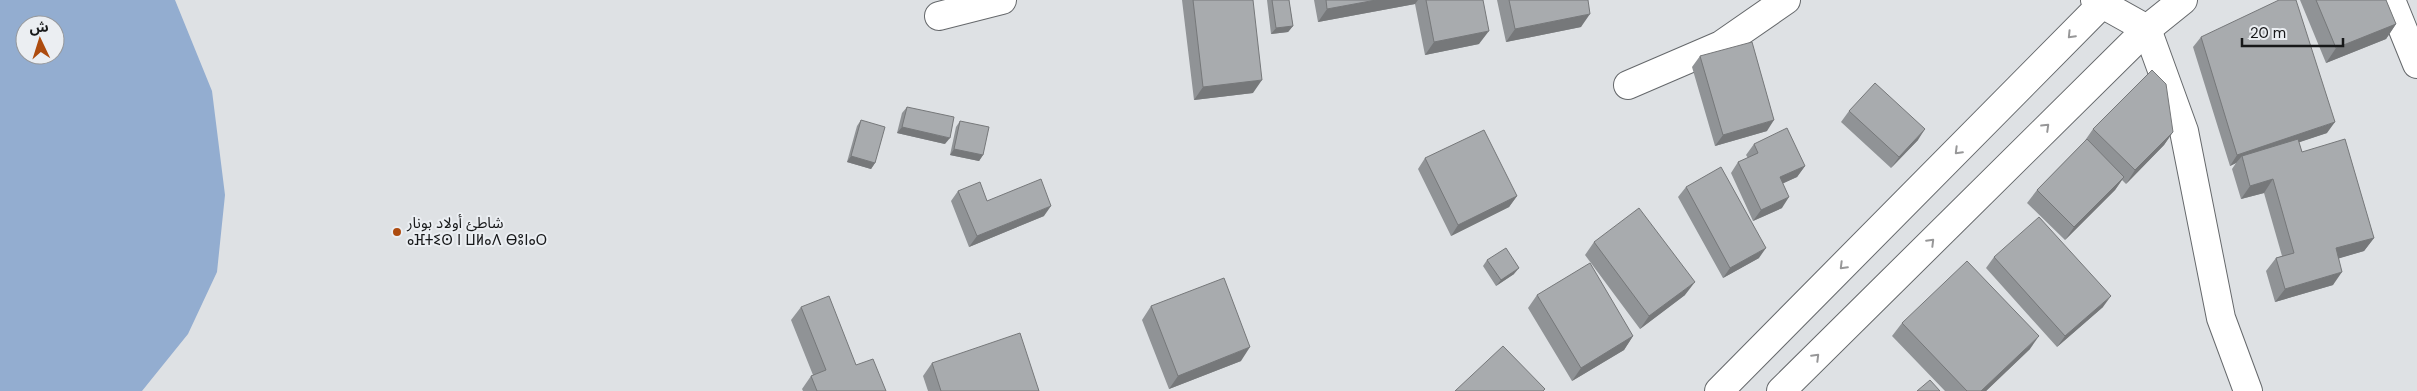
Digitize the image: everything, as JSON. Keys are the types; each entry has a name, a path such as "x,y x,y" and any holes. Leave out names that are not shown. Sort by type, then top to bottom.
{"main road":[{"path":"939,16 1002,0"},
{"path":"1628,85 1721,45 1786,0"},
{"path":"1781,391 2147,29 2183,0"},
{"path":"2391,0 2417,64"},
{"path":"1719,391 2101,1 2147,29 2184,131 2221,318 2248,391"}],"water":[{"path":"0,0 175,0 212,91 225,195 217,272 188,334 142,391 0,391"}],"building":[{"path":"1193,0 1253,0 1262,80 1203,87"},
{"path":"1272,0 1289,0 1293,26 1276,28"},
{"path":"1326,0 1376,0 1327,9"},
{"path":"1426,0 1483,0 1489,31 1434,42"},
{"path":"1509,0 1588,0 1590,14 1515,29"},
{"path":"2279,0 2296,0 2335,122 2237,155 2201,37"},
{"path":"2316,0 2386,0 2396,24 2336,48"},
{"path":"1752,42 1774,120 1723,135 1700,56"},
{"path":"2152,70 2166,84 2173,132 2135,170 2093,129"},
{"path":"1875,83 1925,129 1899,157 1849,111"},
{"path":"907,107 954,117 950,138 902,127"},
{"path":"861,120 885,127 875,163 851,156"},
{"path":"960,121 989,127 983,155 954,149"},
{"path":"1787,128 1805,166 1780,177 1789,197 1761,210 1738,162 1758,153 1754,144"},
{"path":"1484,130 1517,196 1458,225 1425,158"},
{"path":"2087,139 2124,177 2074,227 2037,190"},
{"path":"2298,139 2302,152 2345,139 2374,238 2336,248 2342,272 2285,289 2276,258 2294,253 2273,179 2250,186 2242,156"},
{"path":"1721,167 1766,248 1730,268 1686,187"},
{"path":"1041,179 1051,206 977,236 958,191 980,182 987,201"},
{"path":"1639,208 1695,282 1649,316 1594,242"},
{"path":"2039,217 2111,296 2065,336 1994,257"},
{"path":"1506,248 1519,268 1501,280 1487,260"},
{"path":"1967,261 2039,336 1981,391 1967,391 1902,323"},
{"path":"1590,263 1633,336 1581,368 1537,295"},
{"path":"1224,278 1250,347 1178,376 1151,306"},
{"path":"829,296 856,365 873,359 886,391 817,391 811,376 826,370 801,307"},
{"path":"1020,333 1039,391 941,391 932,363"},
{"path":"1503,346 1545,389 1543,391 1455,391"},
{"path":"1930,380 1940,391 1917,391"}],"place":[{"name":"شاطئ أولاد بونار ⴰⴼⵜⵉⵙ ⵏ ⵡⵍⴰⴷ ⴱⵓⵏⴰⵔ","path":"397,232"}]}
